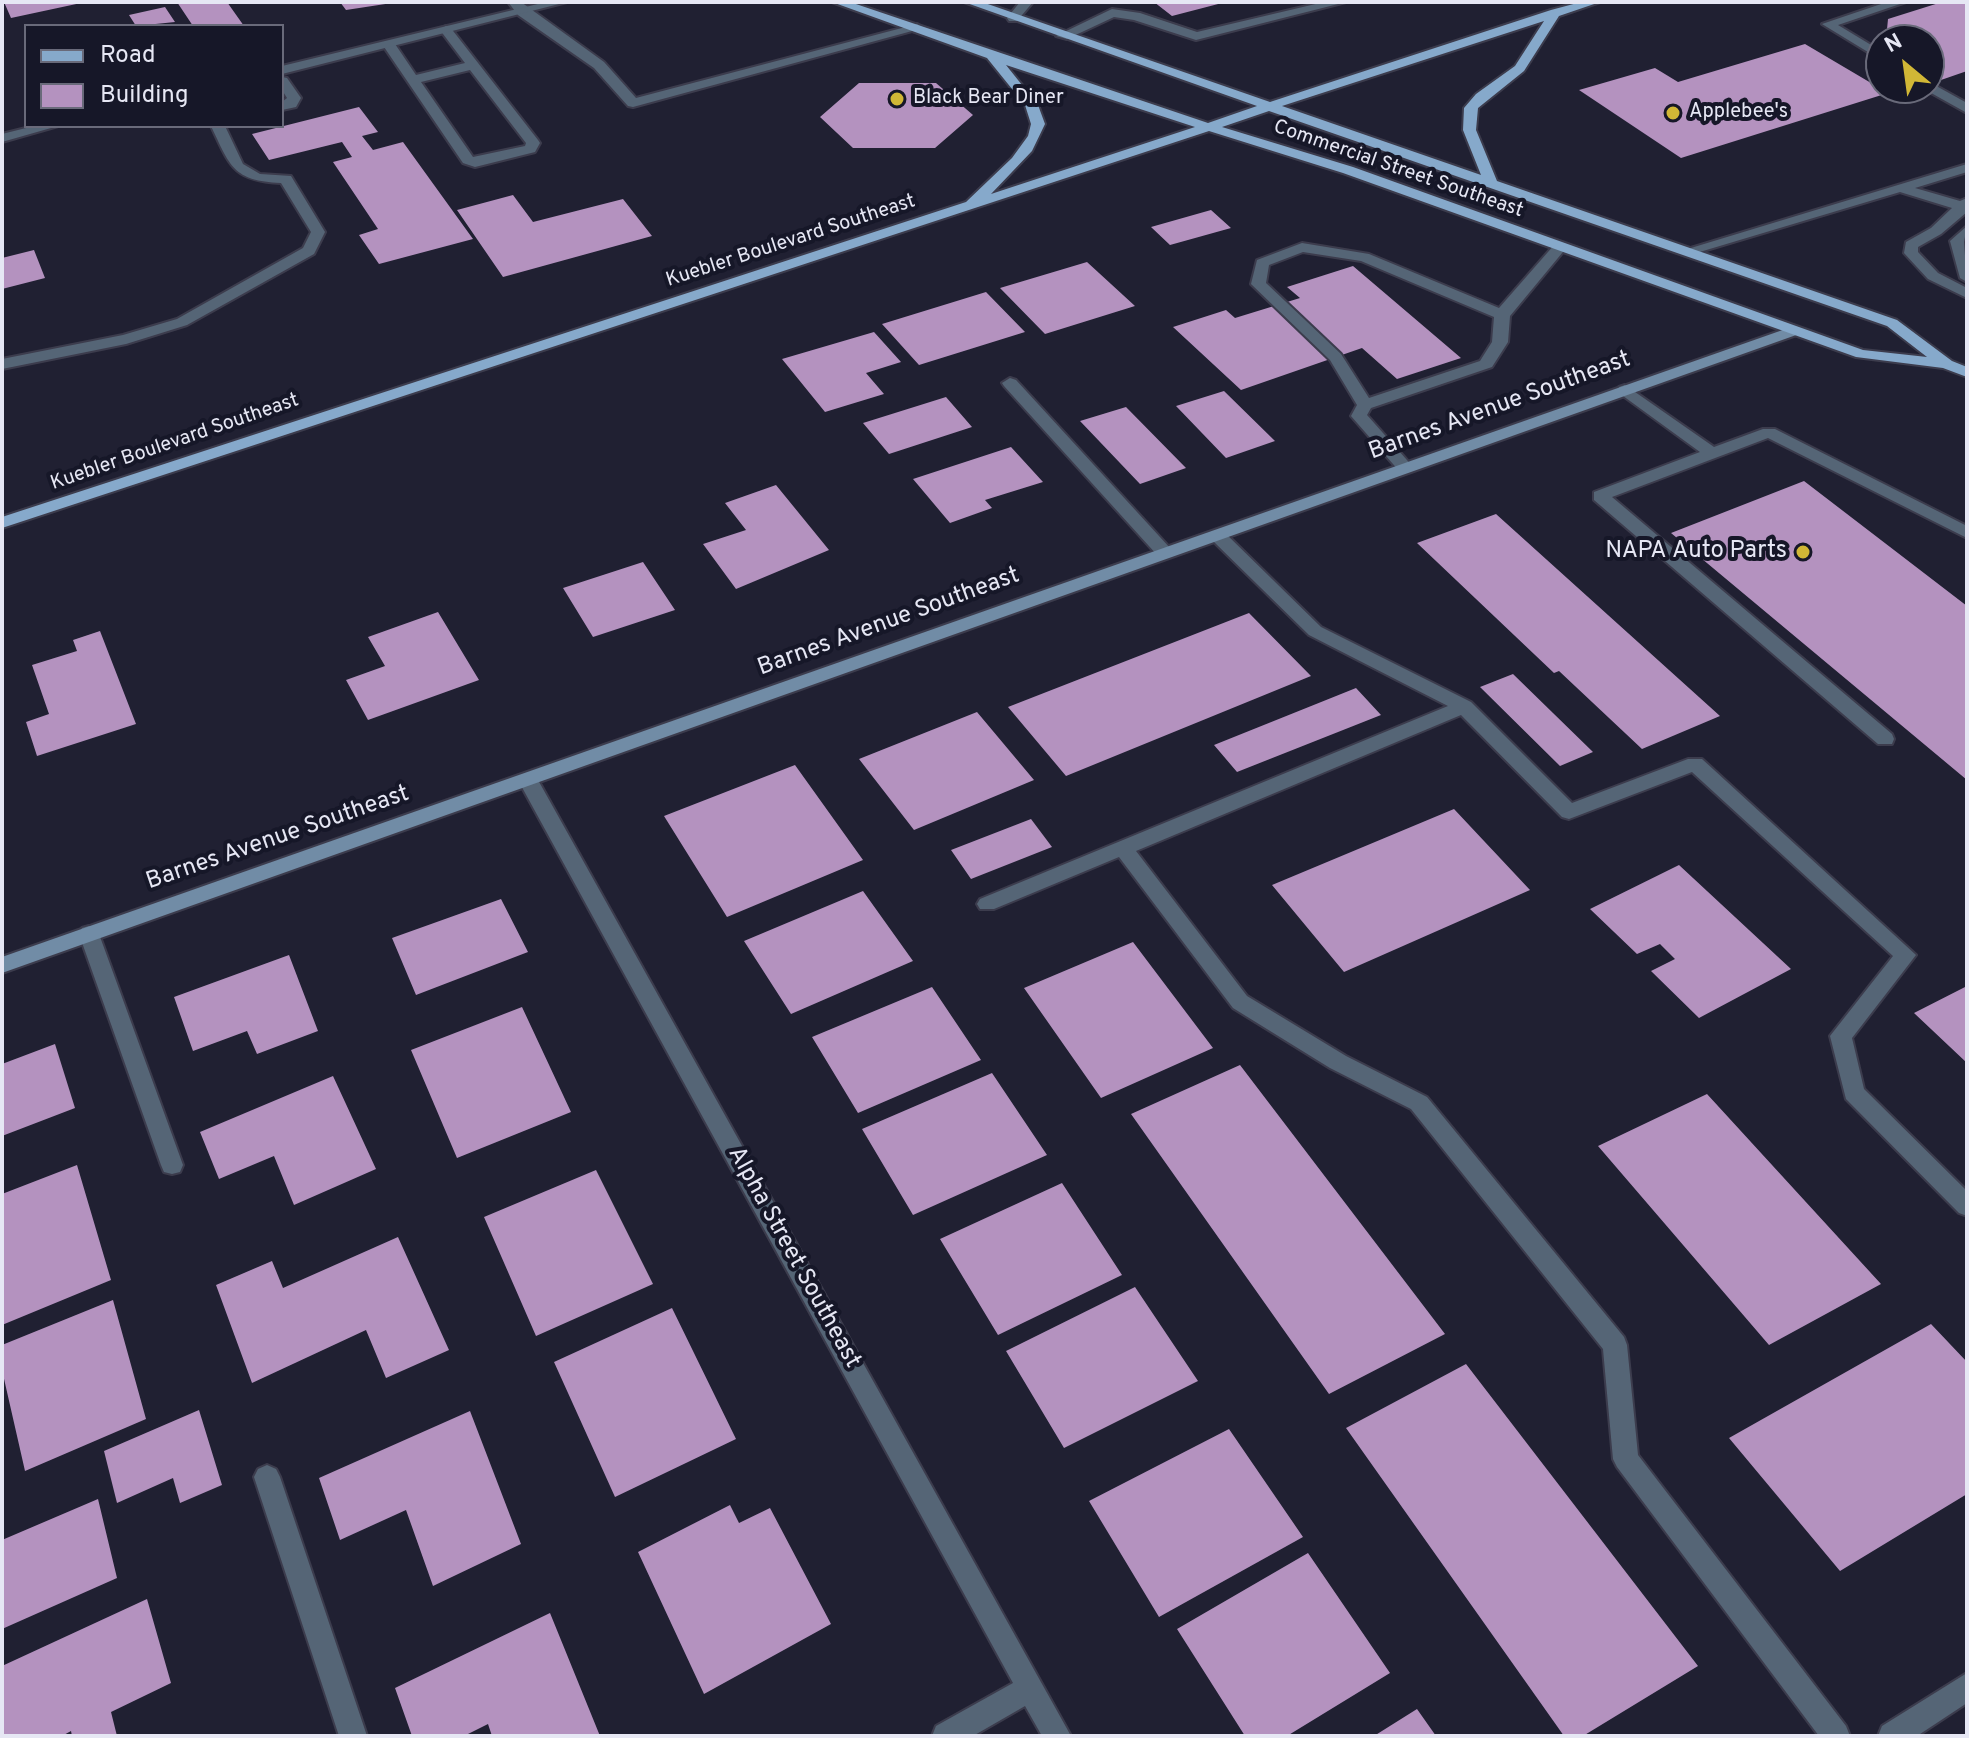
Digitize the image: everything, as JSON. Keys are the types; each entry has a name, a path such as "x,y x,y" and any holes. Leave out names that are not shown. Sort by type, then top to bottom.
{"main road":[{"name":"Commercial Street Southeast","path":"838,2 1207,127 1348,170 1861,354 1946,364 1967,372"},
{"name":"Commercial Street Southeast","path":"970,2 1490,180 1892,323 1946,364"},
{"name":"Kuebler Boulevard Southeast","path":"2,523 266,433 1594,2"},
{"path":"1490,180 1469,133 1468,116 1482,94 1513,75 1555,13"},
{"path":"968,206 1021,157 1037,134 1038,115 989,52"}],"street":[{"path":"284,70 446,30 518,7 561,2"},
{"path":"1013,18 1027,2"},
{"path":"1062,36 1099,16 1112,13 1136,16 1196,36 1340,2"},
{"path":"1865,46 1828,24 1900,2"},
{"path":"518,7 599,65 633,103 917,28"},
{"path":"388,44 468,160 475,163 530,149 533,143 446,30"},
{"path":"412,80 473,65"},
{"path":"284,84 294,98 291,104 284,106"},
{"path":"1945,96 1967,109"},
{"path":"2,138 43,128"},
{"path":"2,364 126,339 182,322 309,251 318,232 286,179 257,178 237,166 219,128"},
{"path":"1688,251 1967,168"},
{"path":"1900,188 1965,206"},
{"path":"1965,206 1936,231 1911,245 1911,253 1933,276 1967,294"},
{"path":"1967,230 1957,241 1967,278"},
{"path":"1365,405 1336,357 1258,284 1262,263 1302,247 1364,257 1502,315"},
{"path":"1406,468 1359,416 1365,405 1486,364 1500,342 1502,315 1560,247"},
{"name":"Barnes Avenue Southeast","path":"2,965 1794,331"},
{"path":"1010,383 1164,552"},
{"path":"1625,390 1712,453"},
{"path":"1885,739 1600,496 1769,432 1967,533"},
{"path":"1217,535 1315,631 1464,707 1569,812 1695,764 1906,955 1841,1036 1854,1093 1967,1206"},
{"path":"987,904 1464,707"},
{"name":"Alpha Street Southeast","path":"528,780 1057,1736"},
{"path":"1123,848 1240,1002 1338,1062 1419,1103 1605,1332 1615,1345 1626,1459 1836,1736"},
{"path":"89,934 172,1165"},
{"path":"267,1477 353,1736"},
{"path":"1892,1736 1967,1687"},
{"path":"946,1736 1030,1688"}],"building":[{"path":"4,2 81,2 81,3 11,18"},
{"path":"177,2 227,2 243,24 192,24"},
{"path":"340,2 392,2 392,3 346,10"},
{"path":"1154,2 1221,2 1222,3 1172,16"},
{"path":"1942,2 1967,2 1967,71 1945,79 1945,24 1888,24 1888,19"},
{"path":"165,7 175,22 135,24 129,15"},
{"path":"1805,44 1865,79 1865,100 1681,158 1579,90 1655,68 1678,82"},
{"name":"Black Bear Diner","path":"859,83 936,83 973,115 935,148 853,148 820,117"},
{"path":"359,107 378,132 362,136 373,150 403,142 473,239 379,264 359,235 378,229 333,162 352,157 342,142 269,160 252,134"},
{"path":"513,195 533,222 623,199 652,236 503,277 457,210"},
{"path":"1211,210 1231,228 1170,245 1151,227"},
{"path":"34,250 45,278 2,289 2,258"},
{"path":"1087,262 1135,306 1045,334 1000,288"},
{"path":"1353,266 1461,358 1397,379 1362,348 1241,390 1173,327 1226,310 1235,318 1300,298 1287,287"},
{"path":"986,292 1025,332 919,365 882,324"},
{"path":"874,332 901,362 866,373 884,394 825,412 782,359"},
{"path":"1224,391 1275,441 1226,458 1176,406"},
{"path":"946,397 972,427 889,454 863,423"},
{"path":"1126,407 1186,468 1140,484 1080,421"},
{"path":"1011,447 1043,482 985,500 992,508 950,523 913,479"},
{"path":"1804,481 1967,606 1967,780 1671,533"},
{"path":"776,485 829,550 736,589 703,544 746,530 725,503"},
{"path":"1496,514 1720,716 1642,749 1559,671 1554,673 1417,543"},
{"path":"643,562 675,610 593,637 563,588"},
{"path":"438,612 479,680 368,720 346,680 385,666 368,637"},
{"path":"1249,613 1311,676 1066,776 1008,707"},
{"path":"100,631 136,724 37,756 26,722 49,714 32,665 77,651 73,640"},
{"path":"1513,674 1593,752 1560,766 1480,687"},
{"path":"1356,688 1381,715 1237,772 1214,745"},
{"path":"977,712 1034,780 914,830 859,759"},
{"path":"795,765 863,860 727,917 664,816"},
{"path":"1454,809 1530,890 1344,972 1272,885"},
{"path":"1031,819 1052,847 971,879 951,850"},
{"path":"1679,865 1791,969 1699,1018 1651,971 1675,959 1660,944 1637,954 1590,909"},
{"path":"863,891 913,961 791,1014 744,941"},
{"path":"501,899 528,952 416,995 392,938"},
{"path":"1133,942 1213,1048 1101,1098 1024,988"},
{"path":"289,955 318,1031 257,1054 247,1031 193,1051 174,997"},
{"path":"1967,986 1967,1063 1914,1013"},
{"path":"932,987 981,1060 858,1113 812,1037"},
{"path":"522,1007 571,1112 457,1158 411,1050"},
{"path":"55,1044 75,1108 2,1136 2,1064"},
{"path":"1240,1065 1445,1334 1329,1394 1131,1114"},
{"path":"992,1073 1047,1155 913,1215 862,1129"},
{"path":"333,1076 376,1169 294,1205 274,1156 219,1179 200,1132"},
{"path":"1707,1094 1881,1284 1769,1345 1598,1146"},
{"path":"77,1165 111,1280 2,1325 2,1194"},
{"path":"596,1170 653,1284 536,1336 484,1217"},
{"path":"1062,1183 1122,1275 998,1335 940,1239"},
{"path":"398,1237 449,1350 386,1378 366,1330 252,1383 216,1285 272,1261 283,1288"},
{"path":"1135,1287 1198,1381 1064,1448 1006,1351"},
{"path":"113,1300 146,1419 25,1471 2,1370 2,1345"},
{"path":"672,1308 736,1439 615,1497 554,1362"},
{"path":"1931,1324 1967,1362 1967,1494 1840,1571 1729,1438"},
{"path":"1466,1364 1698,1666 1583,1736 1564,1736 1346,1428"},
{"path":"199,1410 222,1485 180,1503 173,1478 117,1503 104,1451"},
{"path":"470,1411 521,1544 433,1586 406,1510 340,1540 319,1478"},
{"path":"1229,1429 1303,1537 1159,1617 1089,1501"},
{"path":"98,1499 117,1578 2,1629 2,1540"},
{"path":"730,1505 739,1523 770,1508 831,1624 704,1694 638,1552"},
{"path":"1308,1553 1390,1673 1287,1736 1245,1736 1177,1629"},
{"path":"147,1599 171,1683 111,1712 117,1736 72,1736 71,1731 62,1736 2,1736 2,1666"},
{"path":"550,1613 600,1736 492,1736 488,1724 464,1736 412,1736 395,1688"},
{"path":"1417,1709 1436,1736 1374,1736"}],"place":[{"name":"Black Bear Diner","path":"897,99"},
{"name":"Applebee's","path":"1673,113"},
{"name":"NAPA Auto Parts","path":"1803,552"}]}
